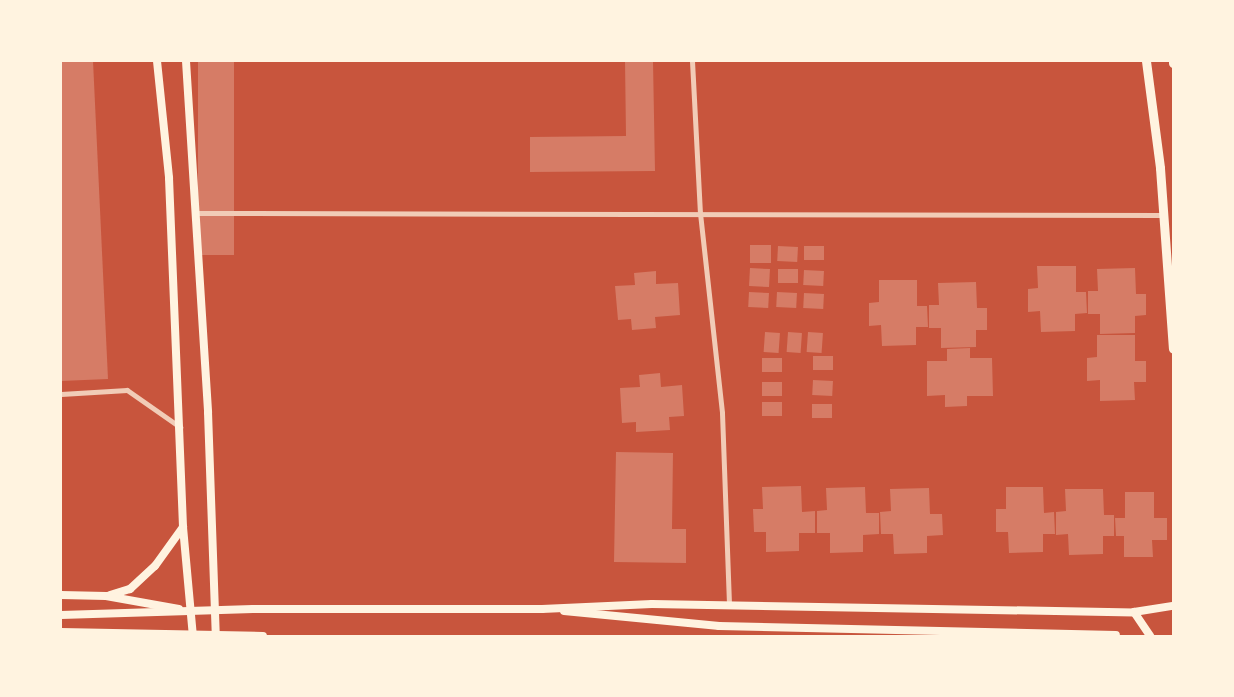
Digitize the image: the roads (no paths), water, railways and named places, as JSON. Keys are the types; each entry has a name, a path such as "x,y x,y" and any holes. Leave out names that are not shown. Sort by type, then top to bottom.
{"highway":[{"path":"1146,61 1163,215 1173,348"}],"main road":[{"path":"157,61 169,178 183,527 188,611 192,634"},
{"path":"186,61 196,213 216,635"},
{"path":"106,596 130,589 155,566 183,527"},
{"path":"61,595 106,596 188,611"},
{"path":"61,615 216,610 542,609 729,604 1134,612 1173,606"},
{"path":"542,609 719,626 1116,634"},
{"path":"1134,612 1150,636"},
{"path":"61,632 263,636"}],"street":[{"path":"692,61 700,212 722,413 729,604"},
{"path":"196,213 700,212 1163,215"},
{"path":"61,394 127,390 180,428"}]}
